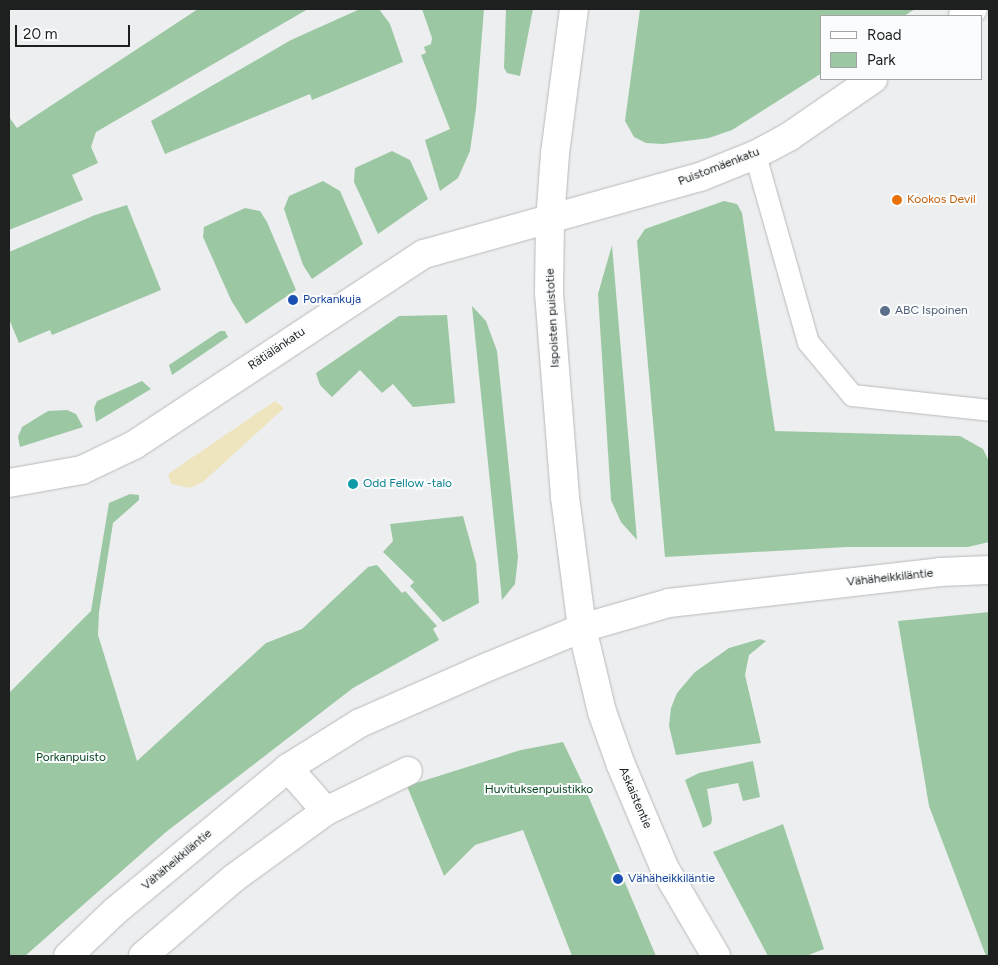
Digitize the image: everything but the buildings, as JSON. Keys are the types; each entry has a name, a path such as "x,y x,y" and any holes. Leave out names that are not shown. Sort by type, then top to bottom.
{"street":[{"name":"Ispoisten puistotie","path":"574,9 550,220 549,292 565,497 582,628"},
{"name":"Puistomäenkatu","path":"550,220 700,177 755,155 790,136 872,80"},
{"name":"Rätiälänkatu","path":"9,483 82,470 134,444 424,254 550,220"},
{"name":"Vähäheikkiläntie","path":"68,956 114,912 288,768 360,722 582,628 670,603 940,572 989,570"},
{"name":"Askaistentie","path":"582,628 602,712 622,765 665,869 716,956"},
{"path":"288,768 326,810"},
{"path":"143,956 234,878 326,810 408,771"}],"lane":[{"path":"755,155 808,342 852,395 989,410"}],"green space":[{"path":"198,9 308,9 96,132 91,147 98,163 72,175 83,200 9,230 9,117 17,128"},
{"path":"360,9 379,9 390,24 403,62 312,100 310,94 165,154 151,121 291,40"},
{"path":"422,9 484,9 476,109 470,151 458,178 440,191 425,140 450,129 421,55 426,53 424,47 431,44 432,38"},
{"path":"506,9 533,9 520,76 507,73 504,68"},
{"path":"640,9 915,9 906,15 820,15 820,74 732,130 709,138 663,144 646,143 634,137 625,121"},
{"path":"392,151 410,160 428,199 378,234 354,182 355,168"},
{"path":"323,181 340,191 363,244 312,279 303,265 284,209 289,196"},
{"path":"724,201 737,204 742,213 775,431 960,436 983,449 989,461 989,542 968,547 847,547 665,557 637,241 645,229"},
{"path":"127,205 161,290 52,335 50,330 19,343 9,319 9,252 95,215"},
{"path":"245,208 260,211 267,222 296,290 246,324 231,300 203,237 204,227"},
{"path":"612,245 637,540 621,522 611,500 598,294"},
{"path":"472,306 486,321 497,351 518,557 515,584 502,600"},
{"path":"447,315 455,403 413,407 393,384 382,393 360,370 332,397 320,385 316,373 399,316"},
{"path":"220,331 225,331 228,337 172,375 169,365"},
{"path":"142,381 151,389 96,422 94,408 97,401"},
{"path":"67,410 76,414 83,427 20,447 18,437 22,427 48,411"},
{"name":"Porkanpuisto","path":"130,494 139,495 139,500 113,523 99,612 98,635 137,761 266,643 302,629 368,567 377,565 402,593 405,591 437,626 433,629 439,640 353,688 166,832 25,956 9,956 9,693 91,611 109,503"},
{"path":"463,516 476,563 479,603 443,622 410,586 414,582 383,552 393,541 390,524"},
{"path":"989,612 989,956 986,956 929,806 898,621"},
{"path":"760,639 766,641 749,655 745,675 761,743 676,755 669,726 671,708 677,693 695,672 729,648"},
{"name":"Huvituksenpuistikko","path":"563,742 584,786 656,956 572,956 523,830 475,845 444,876 407,786 521,750"},
{"path":"753,761 760,797 743,801 738,783 707,789 712,819 711,824 703,828 685,780 699,773"},
{"path":"783,824 824,949 806,956 768,956 713,852"}],"sand":[{"path":"275,401 284,408 203,482 190,488 171,484 168,474"}],"place":[{"name":"Kookos Devil","path":"897,200"},
{"name":"Porkankuja","path":"293,300"},
{"name":"ABC Ispoinen","path":"885,311"},
{"name":"Odd Fellow -talo","path":"353,484"},
{"name":"Vähäheikkiläntie","path":"618,879"}]}
